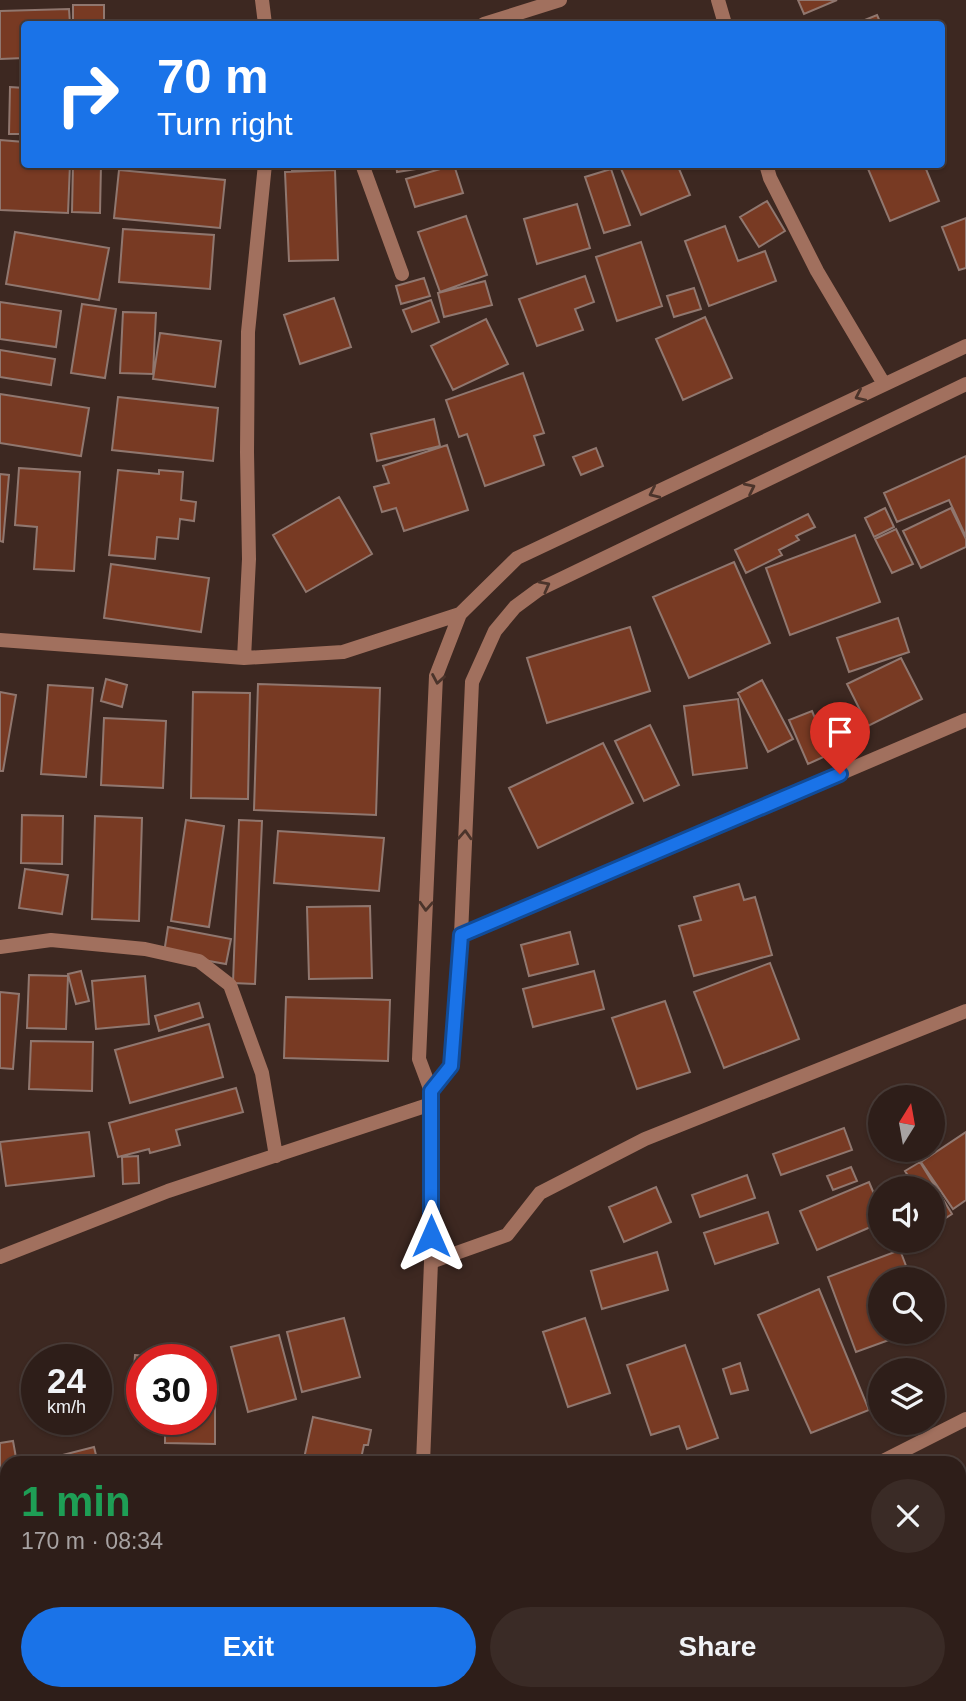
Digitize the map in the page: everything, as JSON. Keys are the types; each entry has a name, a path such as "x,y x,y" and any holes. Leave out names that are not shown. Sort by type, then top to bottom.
{"street":[{"path":"262,0 265,21"},
{"path":"494,21 560,0"},
{"path":"718,0 724,21"},
{"path":"244,658 249,559 248,332 265,168"},
{"path":"363,168 402,274"},
{"path":"767,168 817,271 884,384"},
{"path":"424,1456 431,1262 431,1098 419,1059 436,676 460,614 517,558 966,346"},
{"path":"0,1257 168,1191 276,1156 431,1098 451,1066 461,935 472,682 495,631 514,607 538,590 966,384"},
{"path":"0,640 244,658 342,652 460,614"},
{"path":"461,935 966,720"},
{"path":"0,947 51,940 145,949 199,961 230,985 262,1073 276,1156"},
{"path":"431,1262 507,1235 540,1193 645,1139 966,1011"},
{"path":"893,1456 966,1419"}],"building":[{"path":"798,0 837,0 804,14"},
{"path":"73,5 104,5 104,21 73,21"},
{"path":"69,9 70,21 21,21 21,58 0,59 0,11"},
{"path":"877,15 880,21 862,21"},
{"path":"10,87 21,88 21,134 9,134"},
{"path":"0,140 21,142 21,168 70,168 68,213 0,210"},
{"path":"73,168 101,168 100,213 72,212"},
{"path":"396,168 422,168 397,172"},
{"path":"444,168 455,168 463,193 415,207 406,179"},
{"path":"621,168 679,168 690,195 641,215"},
{"path":"868,168 926,168 939,201 890,221"},
{"path":"611,169 630,225 604,233 585,177"},
{"path":"119,170 225,180 220,228 114,218"},
{"path":"335,170 338,260 289,261 285,172"},
{"path":"767,201 785,231 759,247 740,217"},
{"path":"577,204 590,248 537,264 524,219"},
{"path":"466,216 487,275 440,292 418,232"},
{"path":"966,218 966,268 959,270 942,227"},
{"path":"725,226 738,261 765,251 776,281 709,306 685,241"},
{"path":"123,229 214,235 210,289 119,282"},
{"path":"15,232 109,248 99,300 6,284"},
{"path":"641,242 662,306 617,321 596,257"},
{"path":"585,276 594,302 575,309 583,330 537,346 519,299"},
{"path":"424,278 430,296 401,304 396,286"},
{"path":"485,281 492,305 444,317 438,293"},
{"path":"694,288 701,309 674,317 667,296"},
{"path":"334,298 351,347 300,364 284,315"},
{"path":"431,300 439,322 412,332 403,310"},
{"path":"0,302 61,311 56,347 0,339"},
{"path":"82,304 116,309 105,378 71,373"},
{"path":"123,312 156,313 153,374 120,373"},
{"path":"705,317 732,378 683,400 656,339"},
{"path":"486,319 508,364 453,390 431,346"},
{"path":"160,333 221,341 215,387 153,379"},
{"path":"0,350 55,359 51,385 0,377"},
{"path":"523,373 544,433 534,436 544,465 485,486 467,434 459,437 446,400"},
{"path":"0,394 89,408 81,456 0,443"},
{"path":"118,397 218,408 213,461 112,450"},
{"path":"434,419 440,446 377,461 371,434"},
{"path":"447,445 468,510 404,531 396,508 382,512 374,487 389,483 383,466"},
{"path":"596,448 603,466 581,475 573,457"},
{"path":"966,456 966,537 949,500 897,522 884,493"},
{"path":"19,468 80,472 74,571 34,569 37,527 15,525"},
{"path":"118,470 159,474 159,470 183,472 181,500 196,502 194,521 180,519 178,539 157,537 155,559 109,555"},
{"path":"0,474 9,475 3,542 0,541"},
{"path":"339,497 372,554 306,592 273,535"},
{"path":"885,508 894,527 874,537 865,518"},
{"path":"951,508 966,539 966,547 921,568 903,531"},
{"path":"808,514 815,527 796,536 799,540 779,550 782,555 746,573 735,550"},
{"path":"896,529 913,564 892,573 875,539"},
{"path":"855,535 880,602 790,635 766,568"},
{"path":"734,562 770,643 689,678 653,597"},
{"path":"111,564 209,578 201,632 104,618"},
{"path":"898,618 909,652 849,672 837,638"},
{"path":"630,627 650,691 547,723 527,658"},
{"path":"901,658 922,699 868,726 847,684"},
{"path":"106,679 127,685 122,707 101,701"},
{"path":"762,680 793,739 768,752 738,693"},
{"path":"258,684 380,688 376,815 254,810"},
{"path":"48,685 93,688 86,777 41,774"},
{"path":"0,692 16,695 3,771 0,771"},
{"path":"193,692 250,693 248,799 191,798"},
{"path":"738,699 747,768 693,775 684,706"},
{"path":"812,711 830,754 808,764 789,720"},
{"path":"104,718 166,721 163,788 101,785"},
{"path":"650,725 679,785 644,801 615,741"},
{"path":"603,743 633,803 538,848 509,788"},
{"path":"22,815 63,816 62,864 21,863"},
{"path":"95,816 142,818 139,921 92,919"},
{"path":"186,820 224,826 209,927 171,921"},
{"path":"239,820 262,821 255,984 233,983"},
{"path":"278,831 384,838 379,891 274,883"},
{"path":"25,869 68,875 62,914 19,908"},
{"path":"739,884 744,900 755,897 772,955 694,976 679,926 701,920 694,897"},
{"path":"370,906 372,978 309,979 307,907"},
{"path":"168,927 231,939 226,964 164,953"},
{"path":"570,932 578,964 529,976 521,945"},
{"path":"770,963 799,1039 724,1068 694,992"},
{"path":"81,971 89,1001 76,1004 68,974"},
{"path":"594,971 604,1009 533,1027 523,989"},
{"path":"29,975 68,976 66,1029 27,1028"},
{"path":"145,976 149,1024 96,1029 92,981"},
{"path":"0,992 19,994 13,1069 0,1068"},
{"path":"286,997 390,1000 388,1061 284,1058"},
{"path":"665,1001 690,1072 637,1089 612,1018"},
{"path":"199,1003 203,1017 159,1031 155,1016"},
{"path":"209,1024 223,1077 130,1103 115,1050"},
{"path":"31,1041 93,1042 92,1091 29,1089"},
{"path":"236,1088 243,1112 176,1130 180,1145 150,1153 149,1149 118,1157 109,1123"},
{"path":"844,1128 852,1150 781,1175 773,1154"},
{"path":"89,1132 94,1176 6,1186 0,1142"},
{"path":"966,1132 966,1200 953,1209 945,1197 945,1176 931,1176 921,1162 945,1162 945,1146"},
{"path":"138,1156 139,1183 123,1184 122,1157"},
{"path":"920,1162 929,1176 908,1176 905,1171"},
{"path":"851,1167 857,1181 833,1190 827,1176"},
{"path":"747,1175 755,1198 700,1217 692,1195"},
{"path":"868,1182 868,1228 817,1250 800,1211"},
{"path":"656,1187 671,1222 624,1242 609,1207"},
{"path":"945,1203 952,1214 945,1218"},
{"path":"768,1212 778,1243 715,1264 704,1233"},
{"path":"657,1252 668,1290 602,1309 591,1271"},
{"path":"892,1253 901,1253 906,1267 868,1267 868,1344 878,1344 856,1352 828,1277"},
{"path":"819,1289 868,1410 811,1433 758,1315"},
{"path":"344,1318 360,1377 302,1392 287,1332"},
{"path":"585,1318 610,1393 568,1407 543,1332"},
{"path":"279,1335 296,1399 248,1412 231,1347"},
{"path":"685,1345 718,1438 687,1449 679,1426 651,1435 627,1365"},
{"path":"740,1363 748,1390 731,1394 723,1369"},
{"path":"313,1417 371,1430 368,1445 364,1445 362,1456 305,1456"},
{"path":"165,1435 215,1435 215,1444 165,1443"},
{"path":"13,1441 16,1456 0,1456 0,1443"},
{"path":"94,1447 96,1456 59,1456"}],"route":[{"path":"431,1236 431,1091 451,1066 461,935 840,774"}]}
